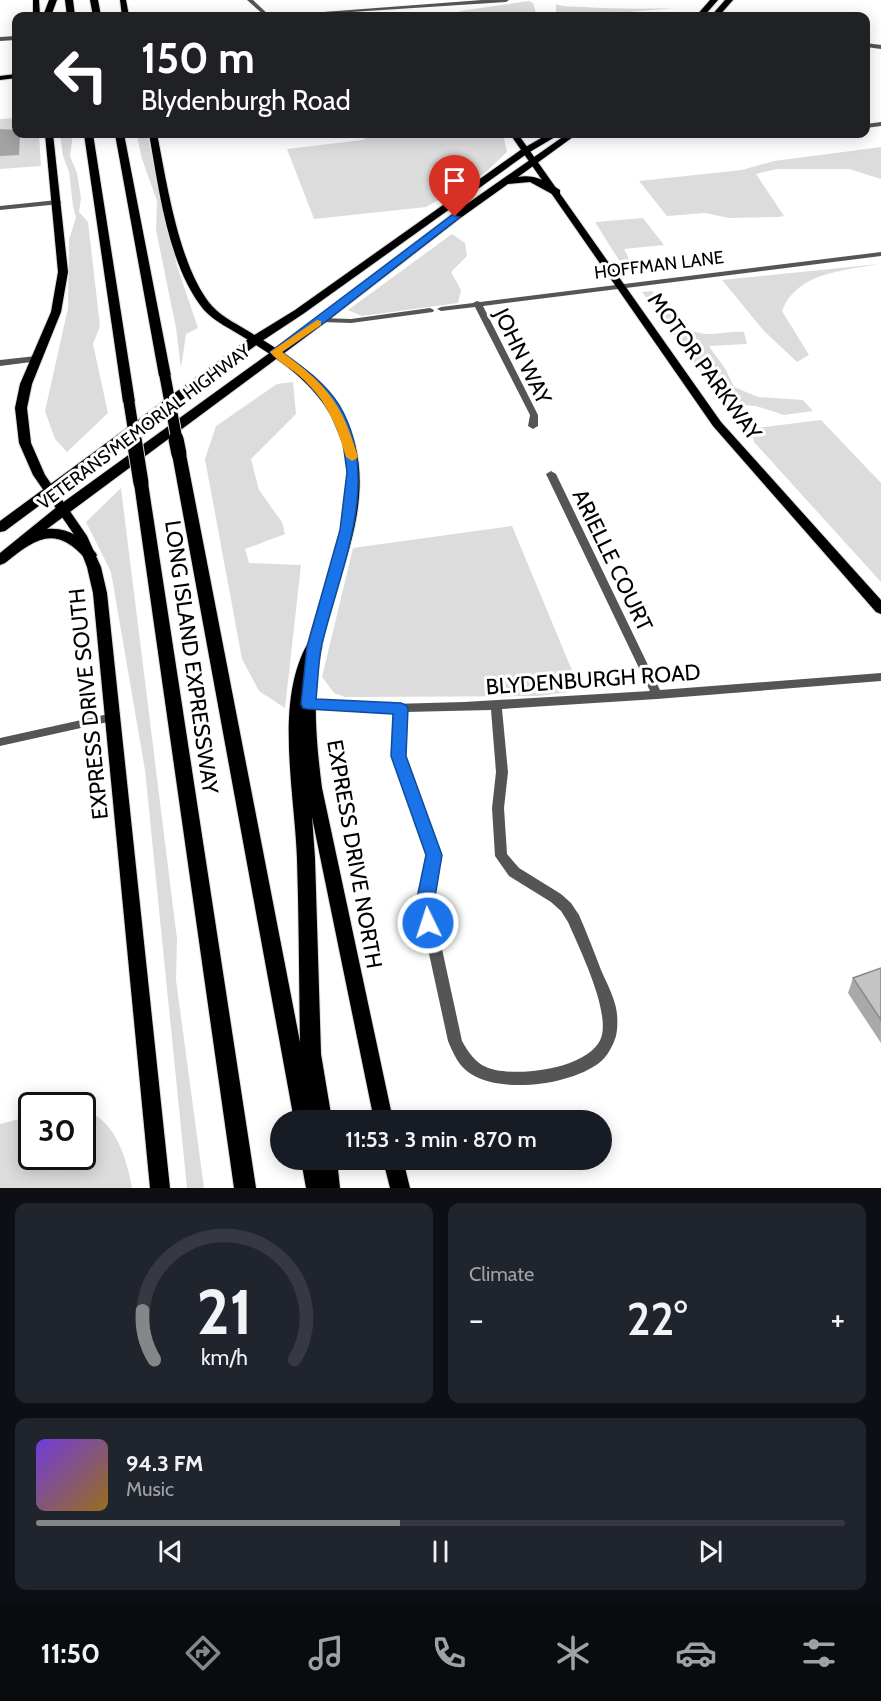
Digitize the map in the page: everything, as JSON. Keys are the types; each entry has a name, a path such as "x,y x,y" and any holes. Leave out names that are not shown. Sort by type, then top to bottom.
{"highway":[{"path":"704,12 714,0"},
{"path":"718,12 729,0"},
{"name":"LONG ISLAND EXPRESSWAY","path":"89,138 245,1188"},
{"name":"LONG ISLAND EXPRESSWAY","path":"120,138 302,1110"},
{"name":"VETERANS MEMORIAL HIGHWAY","path":"0,528 255,340 299,312 525,151 548,138"},
{"name":"VETERANS MEMORIAL HIGHWAY","path":"0,560 63,508 322,320 476,203 567,138"},
{"path":"476,203 520,179 535,179 556,192"},
{"path":"25,540 42,534 60,533 74,538 90,555"},
{"path":"314,647 300,689 298,732 306,858 311,1054 319,1110"},
{"path":"314,1170 317,1188"},
{"path":"327,1170 329,1188"}],"main road":[{"name":"EXPRESS DRIVE SOUTH","path":"49,138 63,272 56,312 26,384 21,408 25,443 30,459 48,491 63,508 81,536 90,555 100,592 160,1188"},
{"name":"EXPRESS DRIVE NORTH","path":"154,138 171,214 195,291 216,315 307,375 327,397 342,423 351,453 353,486 349,517 314,647 308,704 308,740 314,788 382,1110"},
{"name":"MOTOR PARKWAY","path":"517,138 717,424 881,609"},
{"path":"396,1170 400,1188"}],"street":[{"path":"250,0 264,12"},
{"path":"365,0 375,11"},
{"path":"355,12 506,0"},
{"path":"0,208 57,202"},
{"name":"HOFFMAN LANE","path":"441,309 881,254"},
{"name":"JOHN WAY","path":"477,303 534,415 533,426"},
{"path":"322,320 351,321 430,310"},
{"path":"0,363 36,359"},
{"name":"ARIELLE COURT","path":"550,474 657,695"},
{"name":"BLYDENBURGH ROAD","path":"308,704 401,708 496,706 881,677"},
{"path":"401,708 398,756 434,855 425,903 455,1041 461,1056 476,1069 493,1077 513,1080 561,1073 586,1064 604,1048 610,1036 611,1019 608,1004 574,919 556,898 514,872 501,856 498,808 502,772 496,706"},
{"path":"0,742 113,717"}],"shaded area":[{"path":"529,1 533,3 536,12 458,12"},
{"path":"556,4 606,8 674,8 630,12 556,12"},
{"path":"12,118 12,138 39,138 41,166 0,169 0,119"},
{"path":"0,129 12,130 12,138 20,138 19,155 0,156"},
{"path":"61,138 72,138 70,156 77,173 81,198 79,212 88,222 100,326 93,344 108,413 67,452 55,439 45,411 68,308 69,240 76,217 69,172 63,156"},
{"path":"138,138 148,138 177,266 198,328 186,334 181,368 176,328 156,230 157,201 141,156"},
{"path":"366,138 504,138 507,152 485,173 426,207 314,219 287,149"},
{"path":"881,147 881,179 849,169 777,169 756,174 784,216 779,217 729,218 705,213 667,216 639,181 742,170 774,161"},
{"path":"643,218 664,245 624,249 633,267 627,273 595,222"},
{"path":"452,234 465,243 467,256 451,272 461,290 458,303 362,316 348,310"},
{"path":"879,264 823,276 798,288 789,298 782,311 809,355 797,362 764,331 722,280"},
{"path":"652,291 676,320 692,331 711,334 744,332 747,344 709,346 726,370 734,387 758,397 803,400 813,411 784,415 756,406 725,404 642,292"},
{"path":"293,382 296,414 251,459 259,490 282,522 285,534 245,549 249,563 301,565 285,708 259,691 242,659 205,459 216,426 277,384"},
{"path":"821,420 881,483 881,582 754,442 752,433 756,428"},
{"path":"121,488 177,939 176,980 204,1188 187,1188 145,770 111,572 86,522"},
{"path":"512,526 576,680 568,692 538,696 345,697 334,693 322,677 353,548"},
{"path":"96,1116 118,1141 132,1188 0,1188 0,1124 18,1119 18,1170 96,1170"}],"building":[{"path":"881,968 881,1020 853,978"}],"slow traffic":[{"path":"317,323 275,352 307,375 327,397 342,423 352,457"}],"route":[{"path":"428,923 425,903 434,855 398,756 401,708 308,704 314,647 346,530 353,472 349,443 333,406 307,375 275,352 322,320 455,217"}]}
